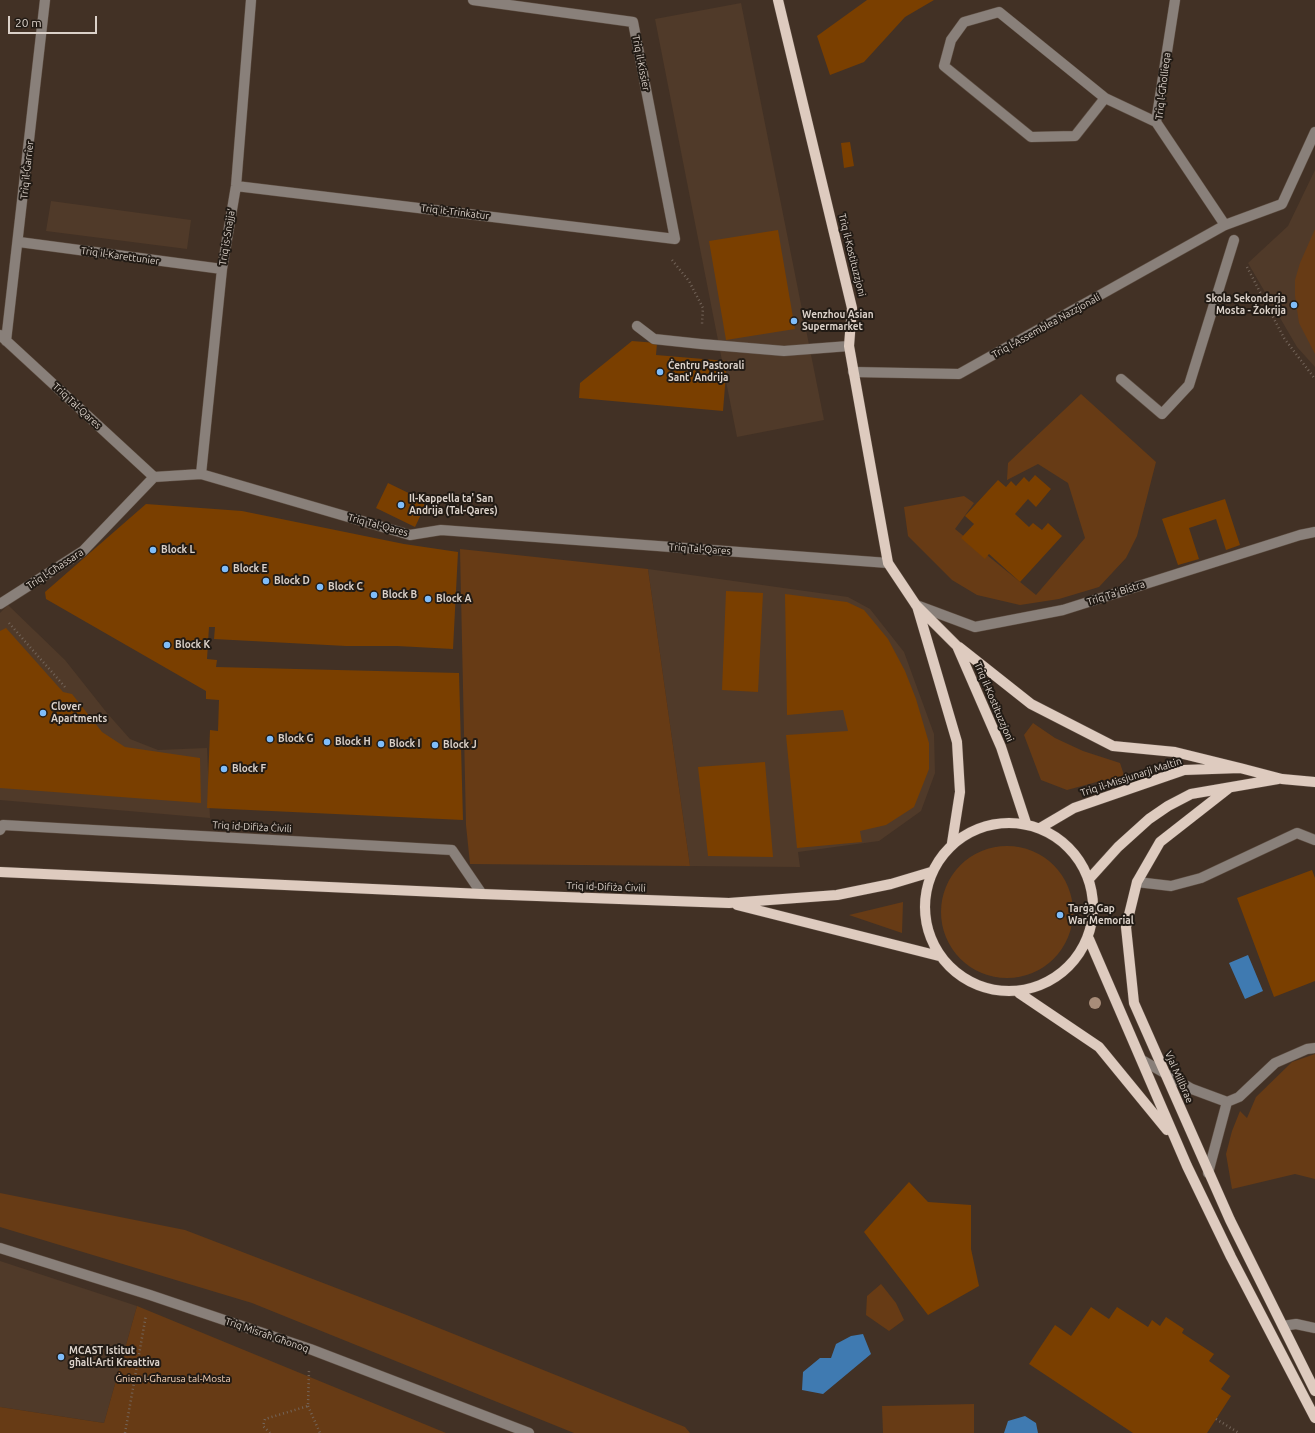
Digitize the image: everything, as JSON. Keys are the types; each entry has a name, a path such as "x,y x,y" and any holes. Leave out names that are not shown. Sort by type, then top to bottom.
{"main road":[{"name":"Triq il-Kostituzzjoni","path":"778,0 852,308 849,346 888,563 916,605 957,646 1001,747 1026,823"},
{"name":"Triq il-Kostituzzjoni","path":"916,605 957,742 960,792 952,843"},
{"path":"957,646 1031,704 1112,746 1175,752 1240,768"},
{"name":"Triq il-Missjunarji Maltin","path":"1040,828 1074,808 1184,770 1240,768 1282,779 1315,782"},
{"name":"Triq il-Missjunarji Maltin","path":"1090,878 1118,847 1149,819 1168,806 1191,794 1282,779"},
{"name":"Vjal Millbrae","path":"1229,788 1160,842 1137,882 1126,927 1134,1002 1208,1173 1315,1391"},
{"path":"1019,992 1061,975 1089,939 1094,909 1090,878 1070,848 1040,828 1026,823 987,825 952,843 931,872 924,915 939,956 974,986 1019,992 1099,1047 1175,1139"},
{"name":"Triq id-Difiża Ċivili","path":"0,872 482,894 729,903 837,895 891,884 931,872"},
{"name":"Triq id-Difiża Ċivili","path":"729,903 939,956"},
{"path":"1089,939 1175,1139 1231,1257 1315,1418"}],"street":[{"name":"Triq il-Ġarrier","path":"3,338 19,242 45,0"},
{"name":"Triq is-Snajja'","path":"201,474 222,269 236,186 251,0"},
{"name":"Triq il-Kissier","path":"473,0 633,22 674,239"},
{"name":"Triq l-Għollieqa","path":"1175,0 1156,122 1225,225"},
{"path":"1105,98 1075,136 1031,137 944,66 951,40 964,22 999,12 1105,98 1156,122"},
{"name":"Triq l-Assemblea Nazzjonali","path":"853,372 959,374 1225,225 1282,204 1315,132"},
{"name":"Triq it-Trinkatur","path":"236,186 674,239"},
{"path":"1121,379 1162,414 1189,385 1234,240"},
{"name":"Triq il-Karettunier","path":"19,242 222,269"},
{"path":"637,326 654,339 701,344 784,351 849,346"},
{"name":"Triq Tal-Qares","path":"3,338 154,477 201,474 410,535 441,530 888,563"},
{"name":"Triq l-Għassara","path":"0,604 84,551 154,477"},
{"name":"Triq Ta' Bistra","path":"916,605 974,627 1063,610 1300,535 1315,532"},
{"name":"Triq id-Difiża Ċivili","path":"0,830 3,825 452,850 482,894"},
{"path":"1137,882 1171,886 1201,878 1297,833 1315,840"},
{"path":"1142,1060 1192,1089 1227,1102 1239,1097 1275,1064 1315,1048"},
{"path":"1208,1173 1227,1102"},
{"name":"Triq Misraħ Għonoq","path":"0,1248 150,1295 310,1349 529,1433"},
{"path":"1283,1326 1296,1324 1315,1328"}],"path":[{"path":"654,237 689,281 703,308 701,344"},
{"path":"1234,240 1284,338 1315,379"},
{"path":"6,619 65,687"},
{"path":"125,1433 150,1295"},
{"path":"310,1349 308,1406 320,1433"},
{"path":"270,1433 263,1426 265,1419 308,1406"},
{"path":"1216,1419 1239,1433"}],"shaded area":[{"path":"741,3 824,420 737,437 655,19"},
{"name":"Skola Sekondarja Mosta - Żokrija","path":"1315,170 1315,367 1297,347 1248,263 1288,226"},
{"path":"51,201 191,220 187,249 46,231"},
{"path":"648,569 848,597 870,609 904,652 934,734 935,773 921,811 879,841 798,852 800,867 690,866"},
{"name":"Clover Apartments","path":"8,605 65,660 107,713 130,739 158,750 207,748 210,818 0,800 0,613"},
{"name":"MCAST Istitut għall-Arti Kreattiva","path":"0,1261 137,1306 104,1423 0,1407"}],"green space":[{"path":"1315,229 1315,354 1299,323 1295,296 1295,280 1300,263"},
{"path":"1081,394 1156,462 1137,536 1126,558 1099,587 1059,599 1020,605 977,595 952,580 908,536 904,507 964,496 974,503 955,529 1036,595 1085,538 1068,483 1038,464 1007,480 1008,463"},
{"path":"460,549 648,569 690,866 470,864 466,825"},
{"path":"1033,723 1055,738 1083,751 1120,763 1126,781 1104,780 1067,790 1041,780 1024,735"},
{"path":"1013,846 1032,851 1044,857 1054,865 1062,875 1068,887 1072,899 1072,925 1068,937 1062,949 1054,959 1044,967 1032,973 1020,977 1001,978 982,973 970,967 960,959 952,949 946,937 942,925 941,906 946,887 952,875 960,865 970,857 982,851 994,847"},
{"path":"903,902 902,933 849,915"},
{"path":"1315,1054 1315,1179 1295,1174 1232,1189 1226,1154 1232,1131 1240,1111 1247,1118 1256,1097 1292,1062"},
{"path":"0,1193 185,1230 404,1314 685,1427 690,1433 574,1433 252,1303 0,1227"},
{"path":"881,1284 896,1303 904,1320 889,1331 866,1315 867,1296"},
{"name":"Ġnien l-Għarusa tal-Mosta","path":"137,1306 446,1433 0,1433 0,1407 104,1423"},
{"path":"974,1404 974,1433 883,1433 882,1406"}],"water":[{"path":"1248,955 1263,991 1245,999 1229,963"},
{"path":"863,1334 871,1354 823,1394 802,1390 803,1372 820,1358 831,1358 836,1344 851,1336"},
{"path":"1025,1416 1036,1423 1038,1433 1004,1433 1008,1421"}],"building":[{"path":"867,0 934,0 905,17 864,62 830,75 817,36"},
{"path":"850,142 854,166 844,168 841,143"},
{"path":"778,230 795,329 726,340 709,241"},
{"name":"Ċentru Pastorali Sant' Andrija","path":"632,341 657,343 656,355 727,361 723,411 579,398 580,383"},
{"path":"1035,475 1051,489 1036,507 1028,499 1015,514 1029,527 1033,523 1042,530 1048,523 1062,536 1020,582 989,554 985,559 961,538 974,524 965,516 998,480 1006,487 1011,481 1016,486 1024,477 1029,482"},
{"name":"Il-Kappella ta' San Andrija (Tal-Qares)","path":"388,483 427,502 415,527 376,508"},
{"path":"1225,499 1240,545 1226,550 1216,519 1189,528 1199,559 1178,565 1162,519"},
{"path":"146,504 242,511 404,544 458,552 453,649 397,646 346,646 214,639 215,627 209,627 207,659 217,660 216,667 459,673 463,820 207,808 210,730 218,731 219,700 206,699 206,691 46,599 45,592"},
{"path":"726,591 763,593 758,692 722,690"},
{"path":"785,594 847,602 864,610 888,639 905,671 916,699 929,743 929,769 914,807 886,825 860,831 862,842 797,848 786,735 848,731 843,710 787,715"},
{"name":"Clover Apartments","path":"6,628 63,692 72,694 102,732 125,747 200,758 201,803 0,788 0,631"},
{"path":"765,762 773,857 708,856 698,767"},
{"path":"1312,870 1315,878 1315,981 1274,997 1237,898"},
{"path":"909,1182 928,1202 971,1205 971,1249 979,1286 928,1315 864,1232"},
{"path":"1091,1307 1109,1319 1117,1307 1148,1327 1152,1320 1160,1326 1166,1317 1184,1329 1182,1333 1214,1354 1209,1361 1230,1376 1221,1389 1231,1396 1207,1433 1133,1433 1029,1364 1055,1325 1071,1336"}],"place":[{"name":"Skola Sekondarja Mosta - Żokrija","path":"1294,305"},
{"name":"Wenzhou Asian Supermarket","path":"794,321"},
{"name":"Ċentru Pastorali Sant' Andrija","path":"660,372"},
{"name":"Il-Kappella ta' San Andrija (Tal-Qares)","path":"401,505"},
{"name":"Block L","path":"153,550"},
{"name":"Block E","path":"225,569"},
{"name":"Block D","path":"266,581"},
{"name":"Block C","path":"320,587"},
{"name":"Block B","path":"374,595"},
{"name":"Block A","path":"428,599"},
{"name":"Block K","path":"167,645"},
{"name":"Clover Apartments","path":"43,713"},
{"name":"Block G","path":"270,739"},
{"name":"Block H","path":"327,742"},
{"name":"Block I","path":"381,744"},
{"name":"Block J","path":"435,745"},
{"name":"Block F","path":"224,769"},
{"name":"Tarġa Gap War Memorial","path":"1060,915"},
{"name":"MCAST Istitut għall-Arti Kreattiva","path":"61,1357"}]}
